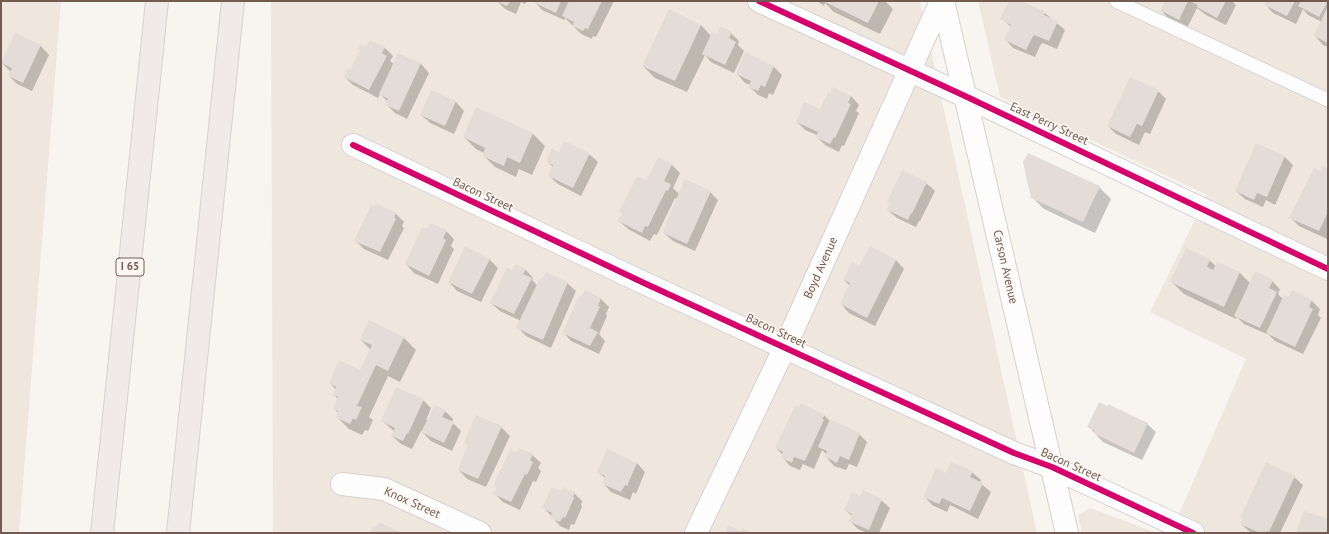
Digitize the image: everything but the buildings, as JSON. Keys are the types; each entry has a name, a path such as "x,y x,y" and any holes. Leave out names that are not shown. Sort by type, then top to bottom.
{"highway":[{"name":"I 65","path":"102,533 157,1"},
{"path":"178,533 233,1"}],"street":[{"name":"East Perry Street","path":"760,1 965,96 1328,269"},
{"name":"Boyd Avenue","path":"696,533 785,347 909,70 942,1"},
{"name":"Carson Avenue","path":"942,1 1067,533"},
{"name":"Bacon Street","path":"353,145 644,283 1014,453 1052,466 1193,533"},
{"name":"Knox Street","path":"342,484 384,489 480,533"}],"lane":[{"path":"1116,1 1328,100"}],"shaded area":[{"path":"1,1 61,1 19,533 1,533"},
{"path":"271,1 920,1 1037,533 273,533"},
{"path":"978,1 1328,1 1328,533 1171,533 1246,359 1150,312 1207,195 1000,97"},
{"path":"1090,508 1157,533 1082,533 1078,515"}],"cycle path":[{"path":"759,1 965,96 1328,269"},
{"path":"353,145 644,283 1014,453 1052,467 1193,533"}]}
